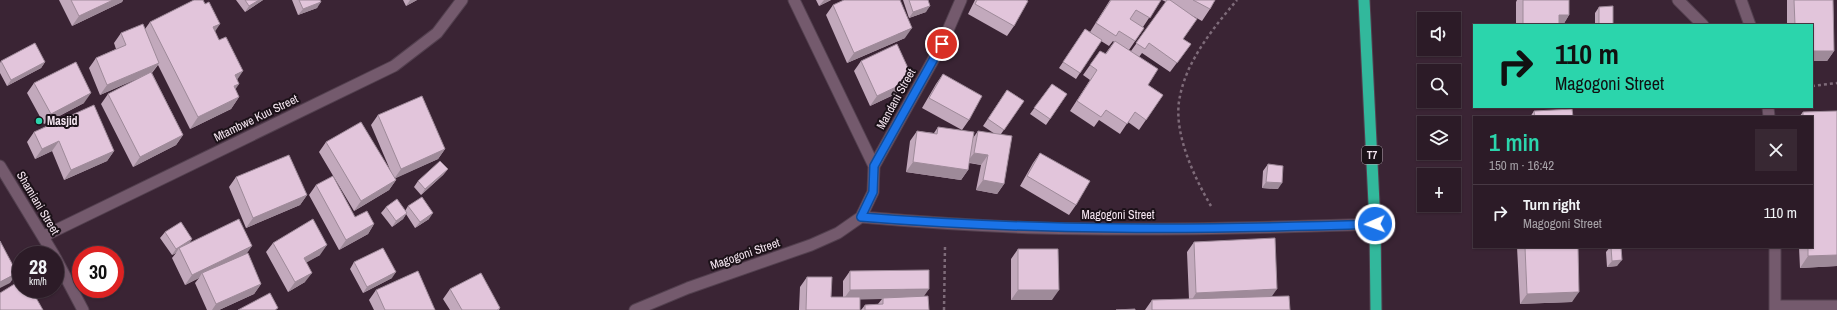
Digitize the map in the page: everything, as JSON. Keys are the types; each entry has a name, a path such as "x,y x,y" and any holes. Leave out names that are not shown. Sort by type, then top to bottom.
{"highway":[{"name":"T7","path":"1364,0 1375,224 1376,310"}],"street":[{"name":"Mtambwe Kuu Street","path":"44,236 394,66 436,33 462,0"},
{"name":"Magogoni Street","path":"635,310 688,288 811,245 838,233 861,217 873,192 874,166 794,0"},
{"name":"Mandani Street","path":"874,166 942,44 961,0"},
{"path":"1678,0 1702,24"},
{"path":"1741,0 1750,24"},
{"name":"Shamiani Street","path":"0,166 49,246"},
{"name":"Magogoni Street","path":"861,217 945,224 1040,228 1224,229 1375,224"},
{"path":"1775,248 1775,308 1837,306"},
{"name":"Shamiani Street","path":"64,275 83,310"}],"path":[{"path":"1224,229 1203,193 1186,156 1179,124 1179,97 1190,67 1215,26 1237,0"},
{"path":"1813,86 1837,83"},
{"path":"944,310 945,224"}],"building":[{"path":"71,0 113,0 79,16"},
{"path":"194,0 203,0 205,4 209,2 220,24 213,27 219,40 226,37 243,71 235,75 239,84 234,86 239,97 198,117 150,22"},
{"path":"245,0 259,0 249,6"},
{"path":"299,0 320,0 321,2 303,9"},
{"path":"844,0 900,0 912,28 854,53 833,5"},
{"path":"909,0 928,0 930,6 913,12"},
{"path":"977,0 1028,1 1014,26 975,4"},
{"path":"1111,0 1161,0 1150,18 1136,10 1130,19 1144,28 1135,41 1119,31 1116,36 1096,23"},
{"path":"1167,0 1170,0 1197,19 1183,39 1191,44 1177,63 1149,43 1145,49 1136,43"},
{"path":"1193,0 1215,0 1210,9"},
{"path":"1523,0 1569,0 1569,15 1559,15 1559,24 1523,24"},
{"path":"1794,0 1833,0 1834,51 1813,51 1813,24 1795,24"},
{"path":"1613,6 1613,24 1599,24 1599,7"},
{"path":"143,24 159,63 107,85 96,58 126,45 121,33"},
{"path":"1085,29 1102,40 1080,73 1063,62"},
{"path":"1115,41 1158,69 1148,85 1163,95 1146,120 1135,112 1127,124 1106,110 1101,117 1077,101 1097,70 1090,65 1100,51 1106,54"},
{"path":"35,43 45,62 11,80 1,61"},
{"path":"897,44 913,79 877,96 861,61"},
{"path":"76,62 91,93 51,114 34,83"},
{"path":"151,72 183,135 140,157 108,94"},
{"path":"943,74 982,96 969,120 929,98"},
{"path":"1052,84 1067,94 1050,119 1034,108"},
{"path":"1007,90 1024,101 1004,130 988,119"},
{"path":"422,96 445,149 401,169 378,115"},
{"path":"94,105 114,151 71,170 59,141 42,149 34,132"},
{"path":"1572,109 1573,116 1535,116 1534,111"},
{"path":"1837,111 1837,255 1808,256 1808,248 1813,248 1813,116 1803,116 1803,112"},
{"path":"361,122 396,180 361,201 326,142"},
{"path":"938,127 974,132 968,170 913,162 917,131 937,134"},
{"path":"978,131 1012,136 1004,184 983,180 988,155 974,153"},
{"path":"1040,153 1090,181 1076,205 1027,176"},
{"path":"289,155 307,195 253,218 236,177"},
{"path":"440,161 448,169 425,189 418,181"},
{"path":"1268,164 1283,166 1282,183 1266,182"},
{"path":"333,176 355,217 367,211 374,224 346,240 316,185"},
{"path":"422,197 433,213 420,222 408,206"},
{"path":"397,199 407,213 396,221 386,207"},
{"path":"239,219 252,246 192,275 179,248"},
{"path":"313,219 327,245 304,258 312,273 295,282 273,243"},
{"path":"181,222 192,239 176,249 165,232"},
{"path":"1275,238 1277,289 1196,293 1194,242"},
{"path":"0,241 12,264 12,276 0,282"},
{"path":"383,248 396,272 367,287 354,262"},
{"path":"1525,248 1578,248 1579,292 1527,294"},
{"path":"1611,248 1621,248 1622,260 1612,261"},
{"path":"1018,249 1058,249 1059,290 1018,290"},
{"path":"248,253 261,284 216,304 202,273"},
{"path":"929,270 929,289 850,290 850,271"},
{"path":"418,271 435,310 385,310 376,290"},
{"path":"481,273 500,308 497,310 462,310 450,289"},
{"path":"807,277 832,277 831,297 860,297 860,310 806,310"},
{"path":"12,286 12,298 36,298 43,310 0,310 0,293"},
{"path":"270,293 278,308 275,310 238,310"},
{"path":"928,296 929,310 865,310 865,305 883,304 883,298"},
{"path":"1289,296 1290,310 1152,310 1152,300"}],"place":[{"name":"Masjid","path":"39,121"}],"route":[{"path":"942,44 874,166 873,192 861,217 945,224 1040,228 1224,229 1375,224"}]}
